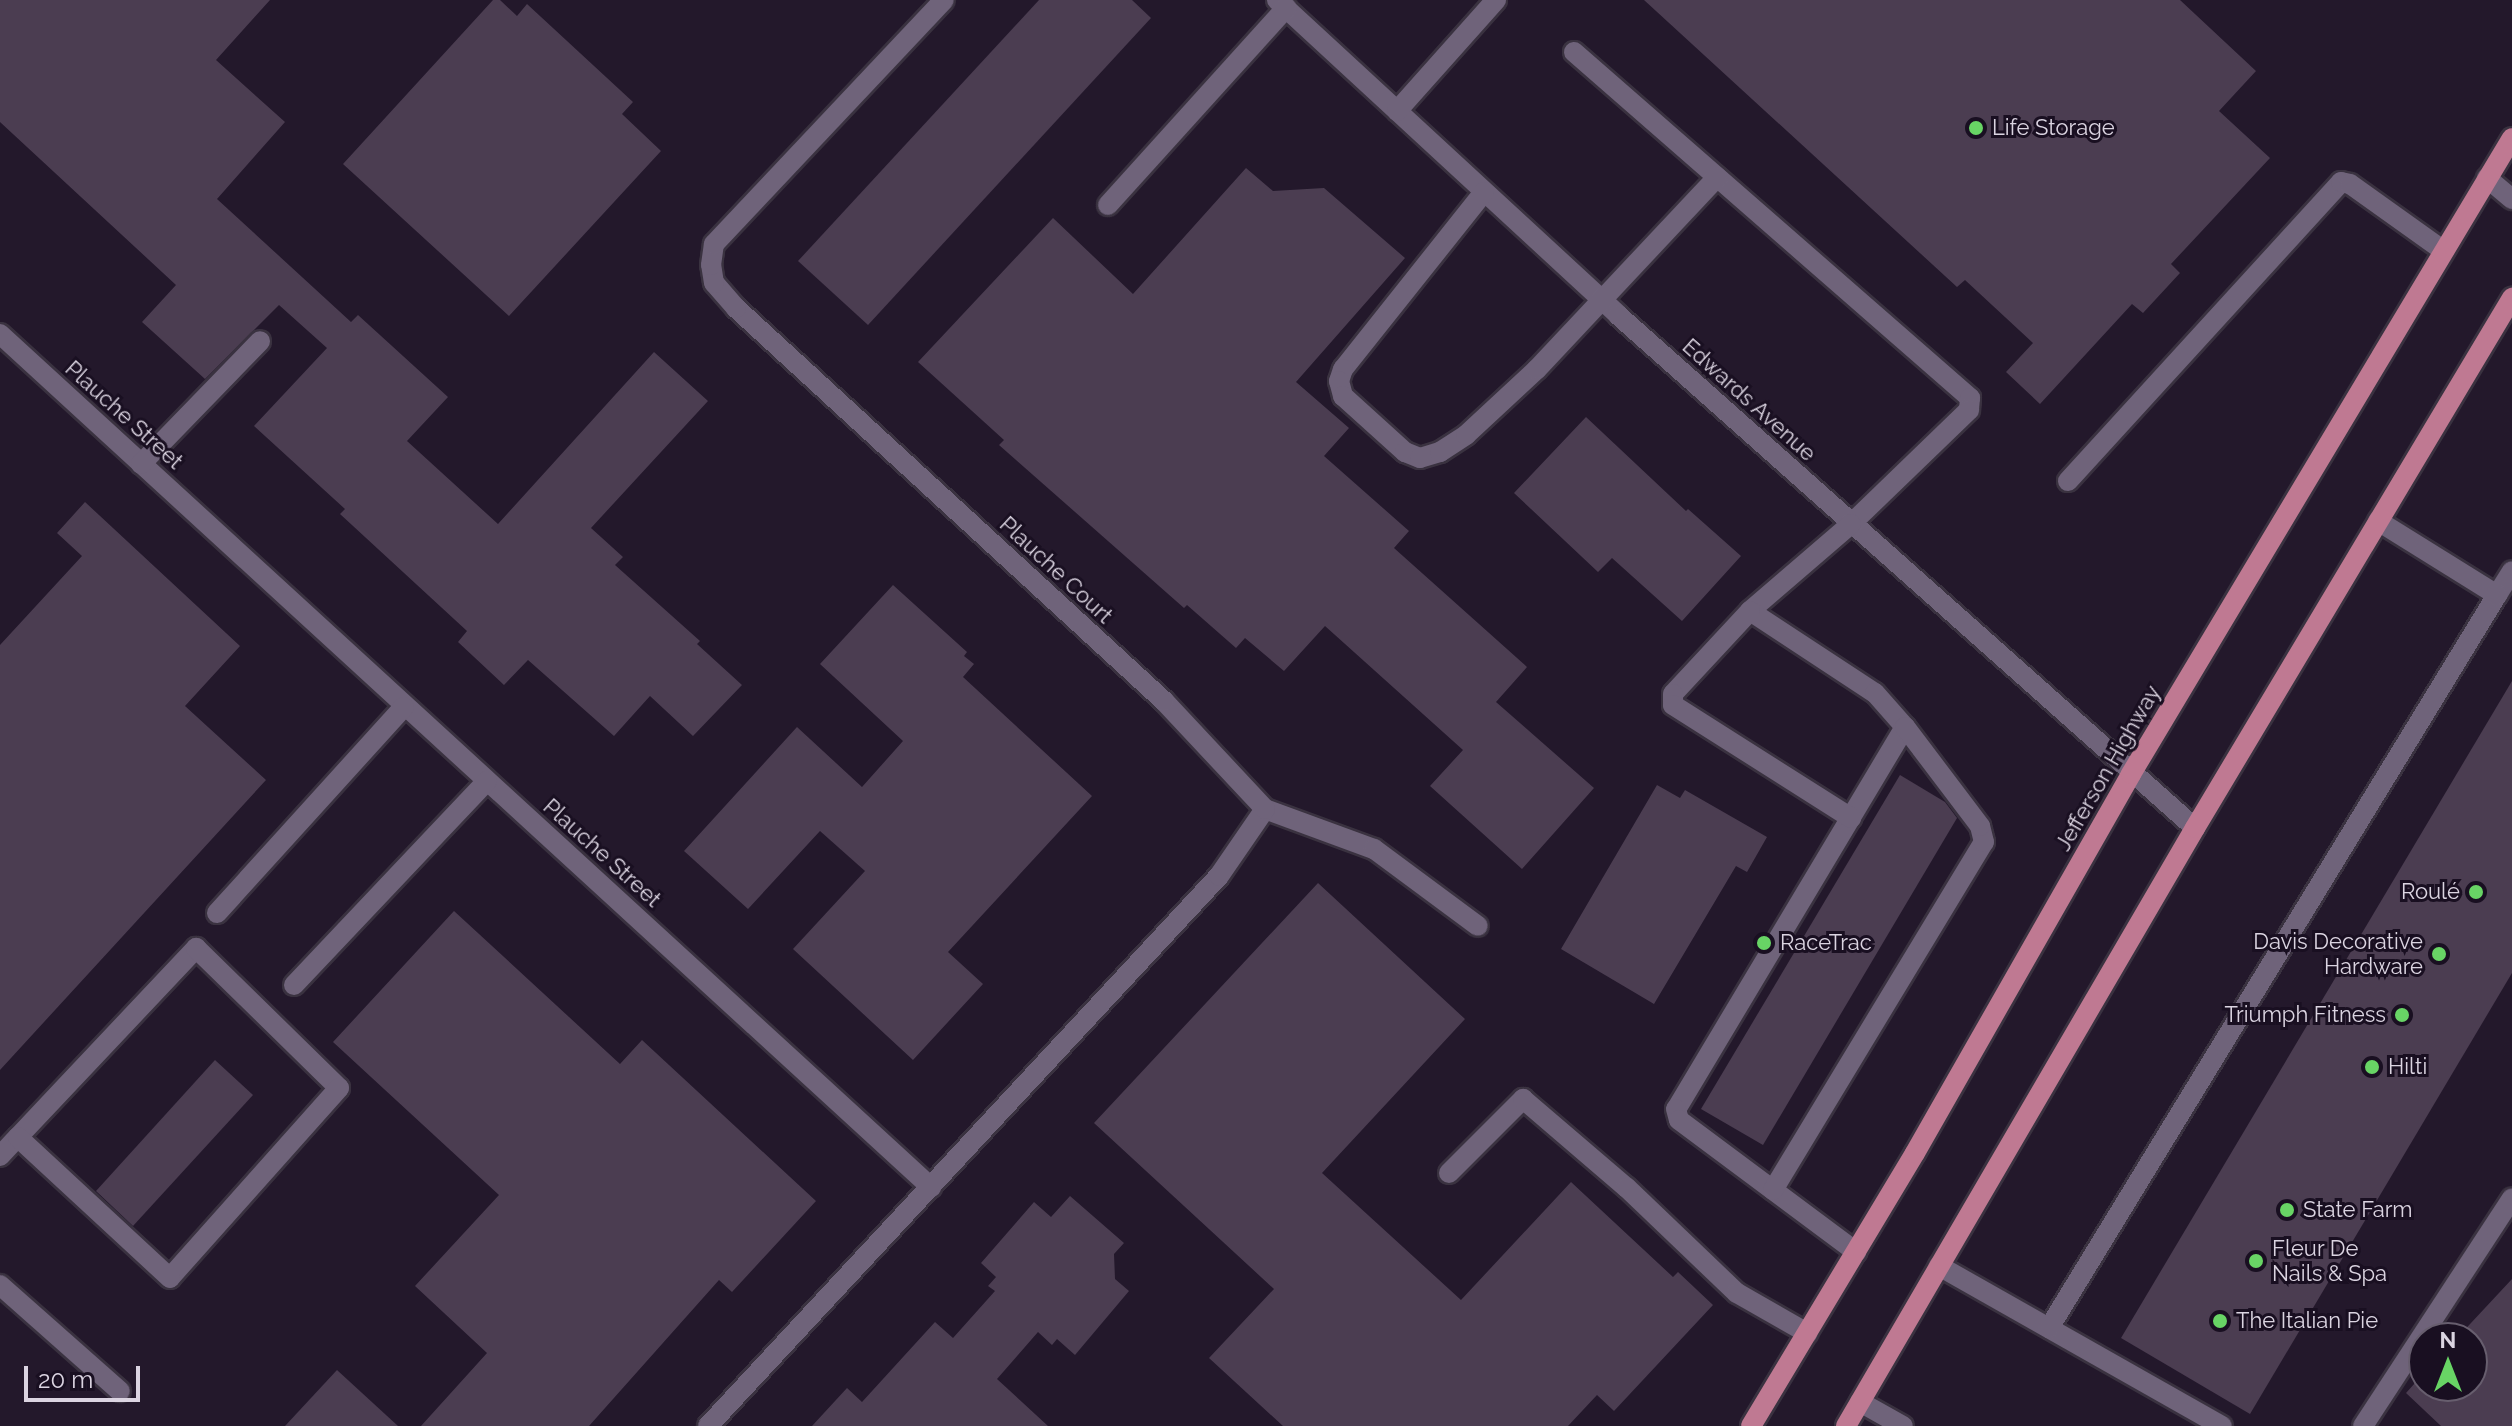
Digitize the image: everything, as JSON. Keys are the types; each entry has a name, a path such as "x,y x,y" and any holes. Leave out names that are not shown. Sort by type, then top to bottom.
{"main road":[{"name":"Jefferson Highway","path":"1751,1426 1856,1252 2131,774 2512,138"},
{"path":"1846,1426 2195,828 2512,298"}],"street":[{"name":"Plauche Court","path":"944,0 714,244 711,265 714,283 736,308 1164,701 1265,809"},
{"path":"1397,111 1496,0"},
{"path":"1108,205 1282,4"},
{"name":"Edwards Avenue","path":"1282,4 1601,300 2195,828"},
{"path":"1574,52 1970,398 1969,410 1851,524 1750,611 1673,694 1673,705 1851,818"},
{"path":"1484,192 1343,369 1339,381 1343,396 1405,452 1420,458 1440,452 1466,435 1527,378 1717,177"},
{"path":"2487,178 2512,199"},
{"path":"2068,481 2341,182 2350,184 2444,251"},
{"name":"Plauche Street","path":"0,334 931,1187"},
{"path":"141,464 260,341"},
{"path":"2378,521 2497,595"},
{"path":"2049,1328 2512,571"},
{"path":"1750,611 1875,693 1905,727 1980,826 1984,842 1773,1190"},
{"path":"217,913 404,707"},
{"path":"1856,1252 1679,1120 1676,1109 1905,727"},
{"path":"294,985 487,781"},
{"path":"708,1426 1219,876 1265,809 1374,849 1478,926"},
{"path":"0,1156 196,948 339,1088 170,1278 18,1137"},
{"path":"1449,1173 1523,1099 1627,1188 1737,1293 1807,1333"},
{"path":"2363,1426 2512,1198"},
{"path":"1939,1266 2222,1426"},
{"path":"0,1285 120,1391"},
{"path":"1860,1402 1903,1426"}],"building":[{"path":"0,0 270,0 216,60 285,122 217,199 351,322 358,315 448,397 407,441 498,524 654,352 708,401 591,528 623,557 615,565 700,641 697,644 742,685 693,736 650,696 614,736 528,660 504,685 458,642 467,631 340,514 345,509 254,426 327,348 279,305 205,379 142,322 176,285 0,122"},
{"path":"493,0 500,0 517,16 527,4 633,102 622,114 661,151 509,316 343,164"},
{"path":"1039,0 1132,0 1151,18 868,325 798,261"},
{"path":"1644,0 2180,0 2256,71 2219,111 2270,158 2171,264 2180,273 2143,313 2132,304 2040,404 2006,372 2033,343 1965,280 1957,287"},
{"path":"1246,168 1273,191 1324,188 1405,258 1296,382 1349,428 1324,456 1409,531 1394,548 1527,667 1496,702 1594,788 1522,869 1430,786 1463,750 1325,626 1284,671 1245,638 1236,648 1187,605 1184,608 999,445 1004,440 918,362 1053,218 1133,294"},
{"path":"1586,417 1686,511 1688,509 1741,556 1682,621 1612,558 1598,572 1514,493"},
{"path":"85,502 240,646 185,706 266,780 0,1070 0,645 82,556 57,533"},
{"path":"893,585 967,652 964,656 974,664 963,677 1092,796 948,952 983,984 913,1060 793,949 865,871 820,831 748,909 684,851 797,727 862,787 903,741 820,664"},
{"path":"2512,681 2512,973 2250,1414 2121,1338"},
{"path":"1900,775 1945,802 1957,818 1763,1145 1701,1109"},
{"path":"1657,785 1680,798 1685,790 1767,837 1747,872 1736,866 1654,1004 1561,949"},
{"path":"1318,883 1465,1019 1322,1173 1461,1300 1571,1182 1673,1277 1678,1272 1713,1305 1614,1411 1597,1395 1568,1426 1283,1426 1209,1358 1274,1289 1094,1123"},
{"path":"454,911 620,1064 642,1040 816,1201 732,1292 719,1280 589,1426 421,1426 487,1353 415,1286 499,1195 333,1042"},
{"path":"215,1060 253,1095 133,1226 96,1191"},
{"path":"1070,1196 1124,1243 1114,1254 1115,1279 1129,1291 1075,1355 1057,1339 1052,1345 1038,1332 997,1379 1048,1426 812,1426 847,1388 862,1402 935,1322 953,1338 995,1291 988,1286 996,1277 981,1263 1034,1202 1051,1217"},
{"path":"2512,1279 2512,1426 2441,1426 2416,1402 2488,1402 2488,1322 2472,1322"},
{"path":"337,1370 398,1426 285,1426"}],"place":[{"name":"Life Storage","path":"1976,128"},
{"name":"Roulé","path":"2476,892"},
{"name":"RaceTrac","path":"1764,943"},
{"name":"Davis Decorative Hardware","path":"2439,954"},
{"name":"Triumph Fitness","path":"2402,1015"},
{"name":"Hilti","path":"2372,1067"},
{"name":"State Farm","path":"2287,1210"},
{"name":"Fleur De Nails & Spa","path":"2256,1261"},
{"name":"The Italian Pie","path":"2220,1321"}]}
